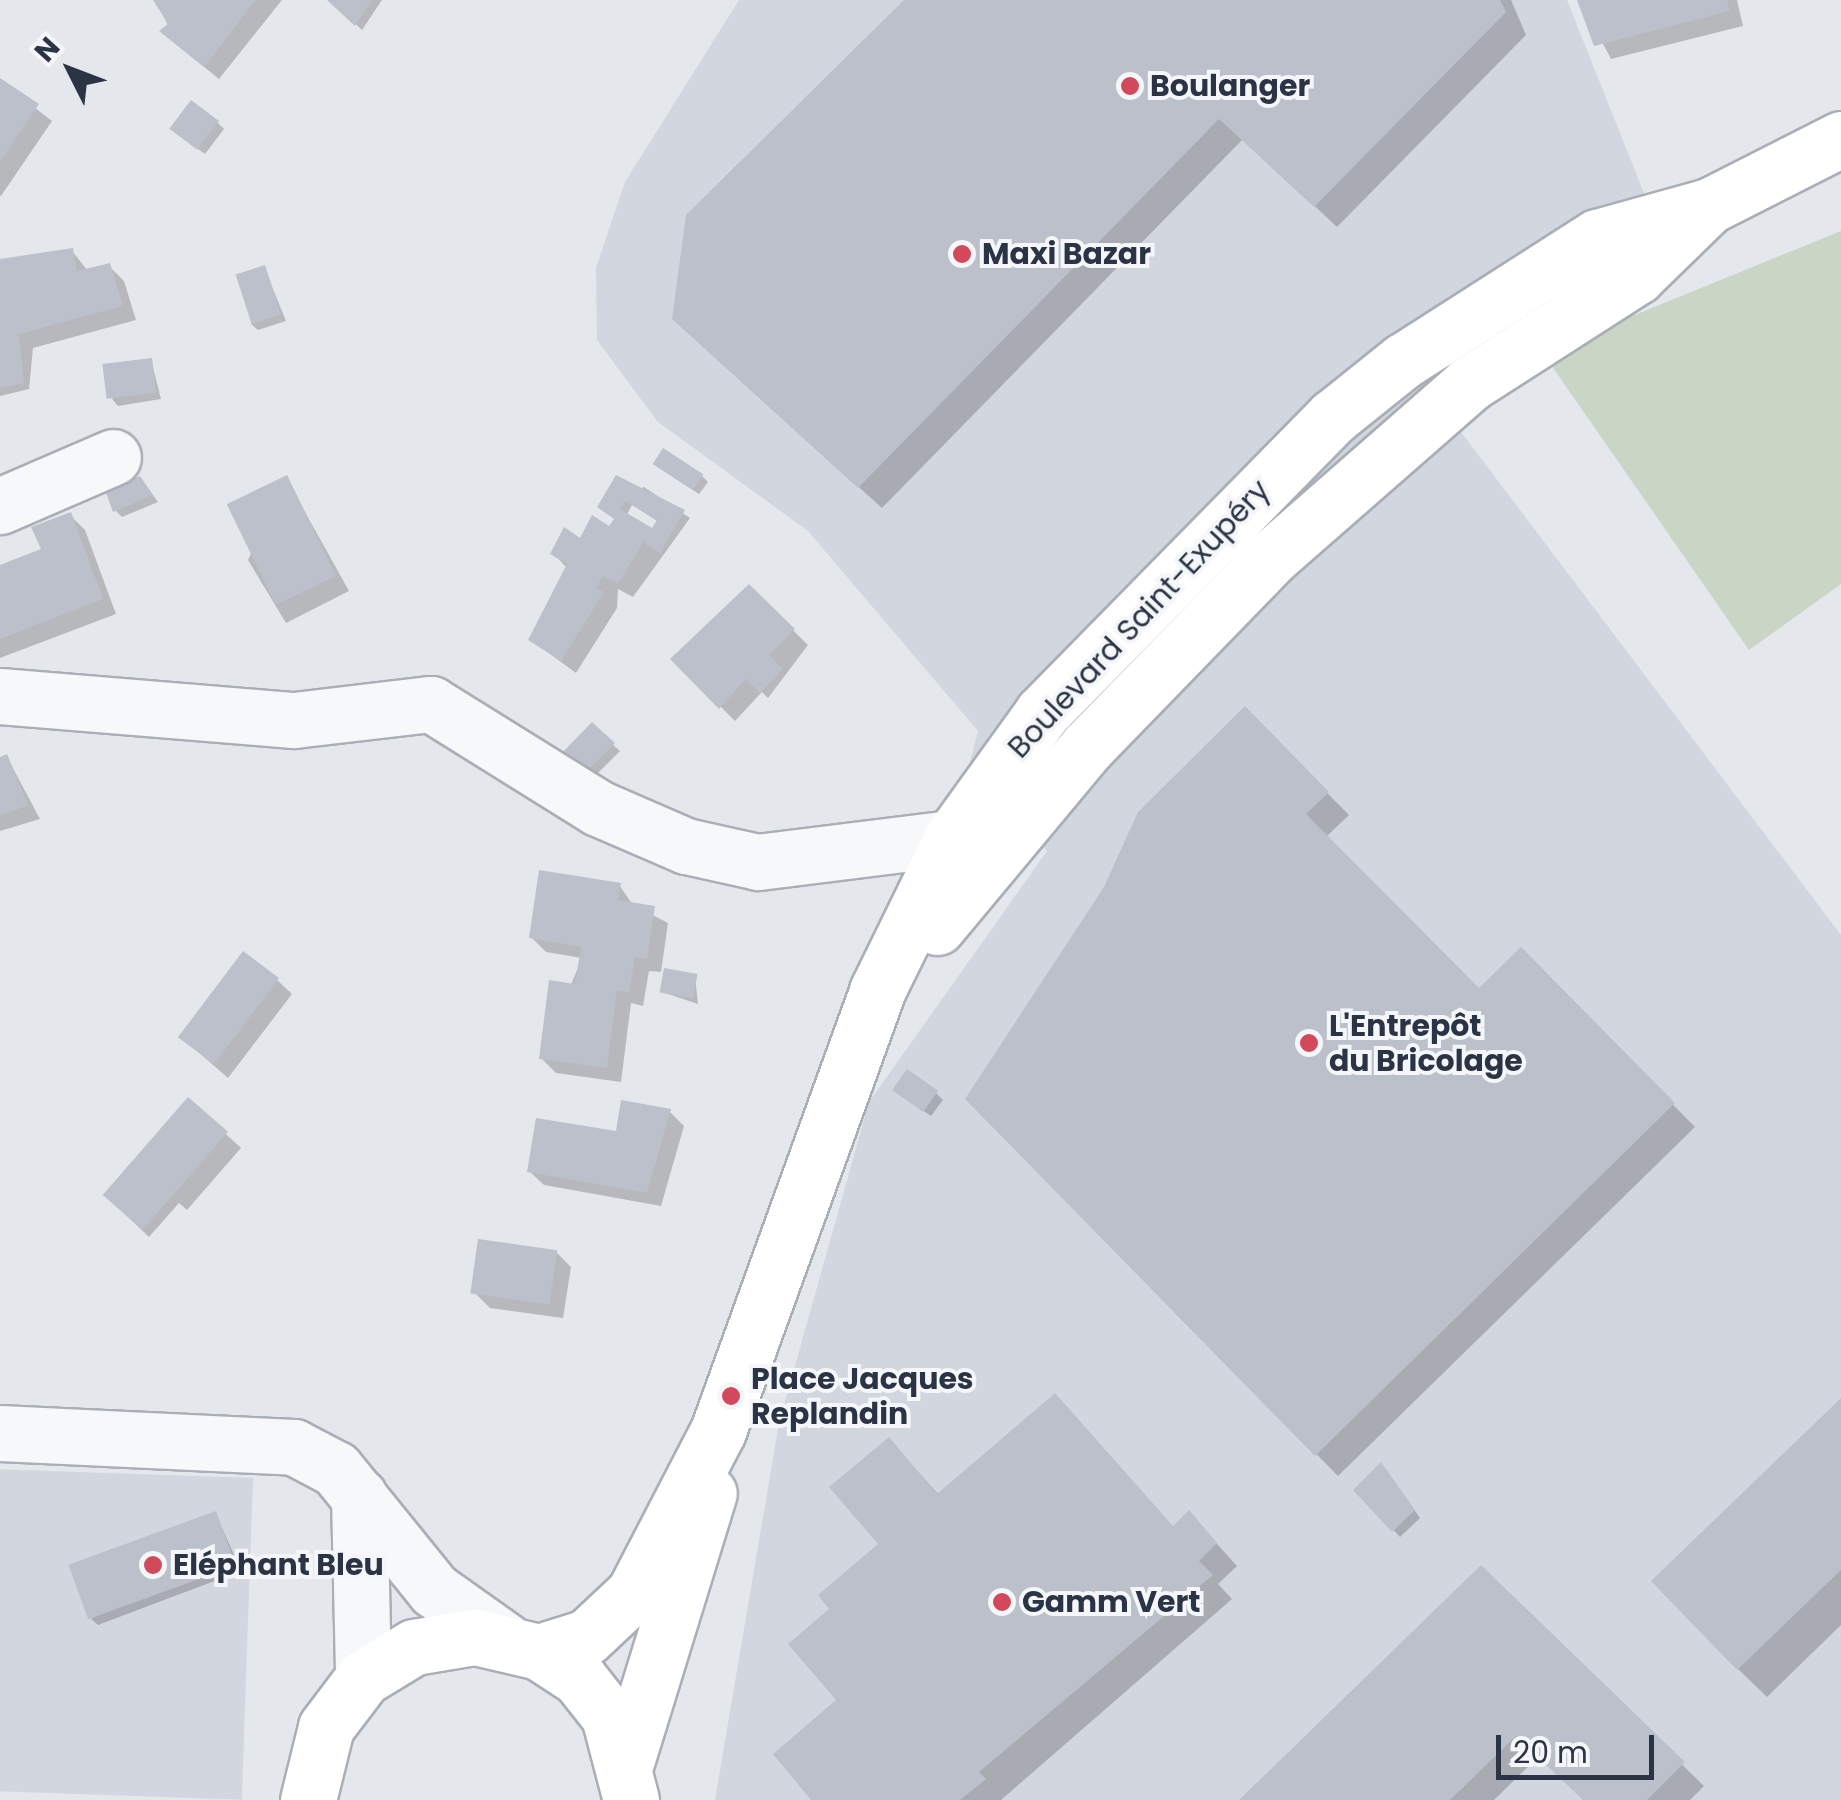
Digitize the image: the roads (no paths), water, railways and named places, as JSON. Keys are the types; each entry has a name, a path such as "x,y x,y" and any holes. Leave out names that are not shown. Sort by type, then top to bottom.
{"main road":[{"name":"Boulevard Saint-Exupéry","path":"362,1678 414,1647 522,1646 587,1637 634,1592 718,1431 848,1058 952,838 1042,714 1214,535 1403,360 1596,237 1709,206 1841,138"},
{"path":"848,1058 984,862 1216,614 1411,431 1527,340 1637,276 1709,206"},
{"path":"1214,535 1216,614"},
{"path":"629,1780 682,1600 718,1431"},
{"path":"522,1646 579,1678 629,1780"},
{"path":"308,1800 326,1727 362,1678"}],"street":[{"path":"0,506 114,457"},
{"path":"0,696 294,720 431,704 598,808 686,846 758,862 952,838"},
{"path":"0,1433 294,1447 336,1469 434,1590 522,1646"},
{"path":"358,1496 362,1678"}],"place":[{"name":"Boulanger","path":"1130,86"},
{"name":"Maxi Bazar","path":"962,254"},
{"name":"L'Entrepôt du Bricolage","path":"1309,1043"},
{"name":"Place Jacques Replandin","path":"731,1396"},
{"name":"Eléphant Bleu","path":"153,1565"},
{"name":"Gamm Vert","path":"1002,1602"}]}
